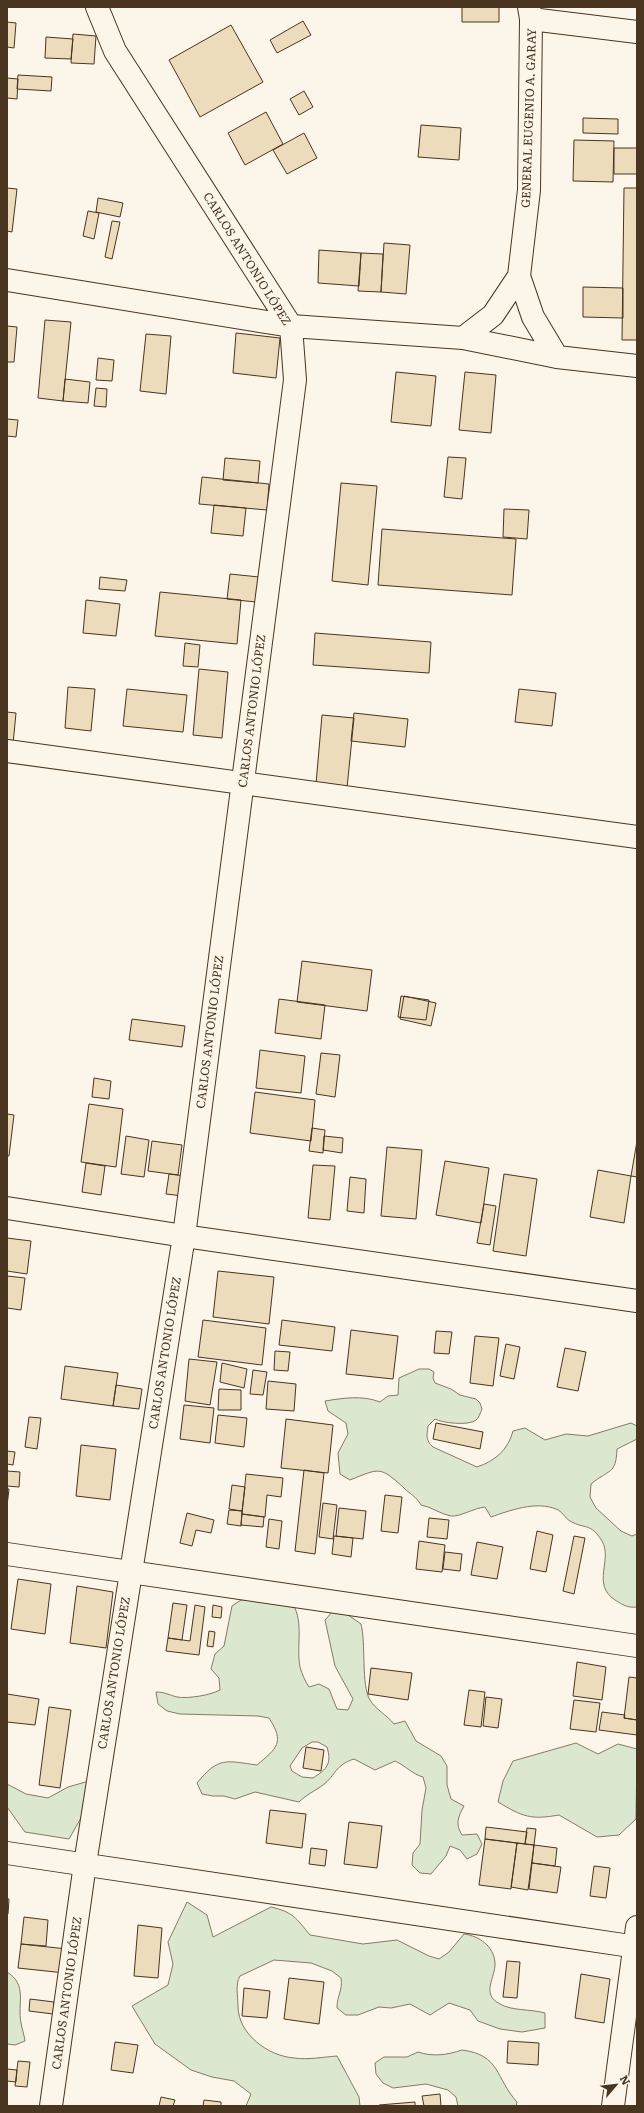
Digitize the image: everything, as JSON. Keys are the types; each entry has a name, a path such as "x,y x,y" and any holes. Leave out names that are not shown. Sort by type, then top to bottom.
{"street":[{"name":"CARLOS ANTONIO LÓPEZ","path":"51,2106 85,1864 184,1236 295,380 291,326 115,50 97,7"},
{"path":"530,13 637,32"},
{"name":"GENERAL EUGENIO A. GARAY","path":"530,13 529,190 519,276 533,317 557,357"},
{"name":"GENERAL EUGENIO A. GARAY","path":"463,338 493,315 519,276"},
{"path":"7,280 291,326 463,338 557,357 637,366"},
{"path":"7,751 637,837"},
{"path":"7,1208 184,1236 637,1301"},
{"path":"7,1554 637,1646"},
{"path":"7,1853 636,1940 613,2106"}],"green space":[{"path":"419,1369 429,1369 434,1372 433,1378 435,1383 451,1389 460,1395 476,1399 480,1403 482,1409 479,1417 473,1422 443,1422 435,1419 428,1426 427,1435 429,1442 433,1447 477,1467 490,1462 500,1454 508,1444 513,1431 525,1428 545,1440 566,1434 588,1436 631,1423 637,1426 637,1439 617,1449 613,1468 591,1484 590,1497 596,1508 621,1531 632,1536 637,1534 637,1607 628,1607 623,1605 608,1594 604,1587 603,1579 605,1548 598,1535 588,1527 575,1524 570,1521 556,1509 532,1506 515,1509 491,1517 485,1507 451,1516 421,1505 415,1497 390,1476 379,1471 374,1471 350,1480 340,1474 338,1453 348,1434 346,1423 328,1411 325,1401 346,1398 366,1398 380,1402 388,1396 398,1395 399,1378"},
{"path":"266,1597 293,1604 298,1619 299,1659 303,1675 309,1687 319,1684 329,1689 337,1709 348,1710 353,1699 335,1666 325,1620 333,1611 344,1612 361,1624 366,1685 370,1700 394,1724 405,1721 416,1741 441,1756 447,1766 447,1785 451,1799 464,1806 458,1820 460,1831 462,1835 477,1834 482,1844 477,1854 467,1859 460,1850 450,1846 446,1856 431,1874 420,1873 412,1865 413,1853 420,1844 422,1810 426,1788 423,1777 395,1761 375,1770 354,1759 348,1761 339,1767 323,1785 299,1802 255,1792 235,1799 224,1796 202,1794 197,1783 211,1768 217,1764 224,1762 238,1762 257,1765 270,1754 278,1739 274,1726 269,1718 258,1716 180,1714 167,1711 158,1704 156,1692 177,1697 193,1697 220,1690 219,1678 211,1669 215,1654 224,1646 232,1606 241,1600","holes":["312,1742 318,1742 327,1747 329,1758 325,1769 313,1778 302,1777 292,1771 290,1766 302,1748"]},
{"path":"576,1743 598,1754 618,1744 637,1749 636,1819 619,1835 597,1837 559,1815 541,1817 527,1816 498,1802 503,1781 513,1761"},
{"path":"89,1781 81,1818 69,1839 25,1832 7,1807 7,1784 26,1794 48,1798 68,1787"},
{"path":"187,1902 207,1915 213,1937 271,1907 294,1916 310,1935 363,1944 397,1940 429,1956 439,1959 449,1952 464,1934 470,1935 485,1943 489,1947 494,1957 495,1968 490,1990 494,2000 510,2008 545,2013 545,2028 522,2032 500,2029 478,2021 470,2010 449,2003 430,2015 410,2004 391,2008 379,2007 358,2015 346,2015 337,2008 341,1978 332,1971 311,1963 274,1960 240,1976 238,1979 237,1987 239,2016 243,2026 256,2042 274,2053 305,2059 337,2056 359,2097 360,2106 246,2106 251,2094 234,2081 212,2077 191,2070 155,2044 132,2006 168,1985 173,1964 168,1942"},
{"path":"7,1972 13,1977 20,1989 20,2016 25,2041 15,2045 7,2044"},
{"path":"462,2050 475,2053 491,2062 517,2102 516,2106 458,2106 456,2097 448,2090 426,2084 393,2088 383,2083 376,2074 375,2063 384,2057 407,2057 418,2052 440,2055"}],"building":[{"path":"462,7 499,7 499,22 462,22"},
{"path":"303,21 311,35 277,53 270,40"},
{"path":"7,22 16,23 14,48 7,47"},
{"path":"231,25 263,82 200,117 169,60"},
{"path":"73,34 96,36 94,64 71,63"},
{"path":"46,37 73,39 71,59 45,58"},
{"path":"18,75 52,77 51,91 17,89"},
{"path":"7,78 18,79 17,99 7,98"},
{"path":"304,91 313,107 299,115 290,99"},
{"path":"266,112 283,144 245,165 228,133"},
{"path":"583,118 618,119 618,134 583,133"},
{"path":"421,125 461,128 459,160 418,157"},
{"path":"304,133 317,158 287,174 273,150"},
{"path":"574,140 614,141 613,182 573,181"},
{"path":"614,148 637,148 637,174 614,174"},
{"path":"7,188 17,189 12,232 7,231"},
{"path":"624,188 637,188 637,340 622,340"},
{"path":"98,198 123,203 120,217 96,212"},
{"path":"88,211 99,213 94,239 83,236"},
{"path":"112,221 120,222 112,259 105,257"},
{"path":"384,243 410,245 406,294 381,292"},
{"path":"319,250 361,253 359,286 318,283"},
{"path":"361,253 383,254 381,292 358,291"},
{"path":"583,287 623,288 623,318 583,317"},
{"path":"45,320 71,322 63,401 38,398"},
{"path":"7,326 17,327 14,362 7,362"},
{"path":"236,333 280,338 276,378 233,373"},
{"path":"146,334 171,336 166,394 140,391"},
{"path":"98,358 114,360 112,381 96,380"},
{"path":"396,372 436,376 431,426 391,422"},
{"path":"465,372 496,375 491,433 459,430"},
{"path":"65,379 90,382 88,403 63,401"},
{"path":"96,388 107,389 106,407 94,406"},
{"path":"7,419 18,420 16,437 7,436"},
{"path":"448,457 466,458 462,499 444,497"},
{"path":"225,458 260,461 258,483 223,480"},
{"path":"202,477 269,484 267,510 199,504"},
{"path":"341,483 377,486 368,585 332,581"},
{"path":"214,505 246,508 243,536 211,533"},
{"path":"504,509 529,510 527,539 503,537"},
{"path":"382,529 516,539 512,595 378,585"},
{"path":"230,574 259,577 256,602 227,599"},
{"path":"100,577 127,580 125,591 99,589"},
{"path":"160,592 241,600 237,644 155,636"},
{"path":"86,600 120,604 116,636 83,633"},
{"path":"315,633 431,642 429,673 313,665"},
{"path":"185,643 200,645 198,667 183,666"},
{"path":"199,669 228,672 222,738 193,735"},
{"path":"68,687 95,689 91,731 65,728"},
{"path":"127,689 187,695 183,732 123,726"},
{"path":"519,689 556,693 552,726 515,722"},
{"path":"7,712 16,713 13,744 7,744"},
{"path":"354,713 408,719 405,747 351,741"},
{"path":"322,715 354,718 347,788 316,784"},
{"path":"302,961 372,970 367,1011 297,1002"},
{"path":"401,996 429,1000 426,1020 398,1017"},
{"path":"404,996 436,1003 431,1026 400,1019"},
{"path":"279,999 325,1005 321,1039 275,1033"},
{"path":"132,1019 185,1026 182,1047 129,1040"},
{"path":"260,1050 305,1056 301,1093 256,1088"},
{"path":"321,1053 340,1055 335,1097 316,1094"},
{"path":"94,1078 111,1081 109,1099 92,1097"},
{"path":"255,1092 315,1100 311,1141 250,1133"},
{"path":"89,1104 123,1109 116,1167 81,1162"},
{"path":"7,1114 14,1115 9,1156 7,1156"},
{"path":"312,1128 325,1130 323,1153 309,1151"},
{"path":"126,1136 149,1140 144,1177 121,1174"},
{"path":"324,1136 343,1138 342,1153 323,1150"},
{"path":"152,1141 182,1145 178,1175 148,1171"},
{"path":"637,1141 637,1177 631,1176"},
{"path":"387,1147 422,1150 416,1219 381,1216"},
{"path":"445,1161 489,1168 481,1223 436,1215"},
{"path":"86,1163 105,1166 101,1195 82,1192"},
{"path":"313,1165 335,1166 330,1220 308,1218"},
{"path":"598,1170 631,1176 624,1223 590,1217"},
{"path":"169,1174 186,1176 183,1196 166,1194"},
{"path":"504,1174 537,1179 526,1256 493,1251"},
{"path":"350,1177 366,1179 364,1213 347,1211"},
{"path":"484,1204 496,1206 490,1245 477,1243"},
{"path":"7,1238 31,1241 27,1274 7,1271"},
{"path":"218,1271 274,1277 269,1324 213,1317"},
{"path":"7,1276 25,1278 21,1310 7,1308"},
{"path":"203,1320 266,1328 262,1365 198,1357"},
{"path":"282,1320 335,1327 332,1351 279,1345"},
{"path":"351,1330 398,1336 393,1379 346,1374"},
{"path":"436,1331 452,1332 449,1354 434,1353"},
{"path":"475,1336 499,1338 493,1386 470,1383"},
{"path":"506,1344 520,1347 514,1379 500,1376"},
{"path":"565,1348 586,1352 578,1391 557,1387"},
{"path":"275,1351 290,1352 288,1371 274,1370"},
{"path":"189,1359 217,1362 210,1405 185,1401"},
{"path":"222,1363 247,1369 244,1388 220,1382"},
{"path":"65,1366 118,1373 113,1406 61,1399"},
{"path":"253,1370 267,1372 263,1395 250,1394"},
{"path":"268,1381 296,1384 294,1411 266,1409"},
{"path":"116,1385 142,1389 139,1409 113,1406"},
{"path":"219,1389 241,1390 241,1410 218,1410"},
{"path":"184,1405 214,1408 210,1443 180,1439"},
{"path":"218,1415 247,1418 244,1447 215,1443"},
{"path":"29,1417 41,1418 37,1449 25,1447"},
{"path":"286,1419 333,1425 328,1473 281,1468"},
{"path":"436,1423 483,1432 480,1449 433,1439"},
{"path":"81,1445 116,1449 110,1500 76,1496"},
{"path":"7,1451 15,1452 13,1465 7,1464"},
{"path":"304,1470 324,1473 315,1554 295,1551"},
{"path":"7,1471 20,1472 19,1487 7,1486"},
{"path":"246,1474 283,1478 281,1497 267,1495 265,1517 242,1514"},
{"path":"232,1485 245,1487 242,1511 229,1509"},
{"path":"7,1489 9,1489 7,1506"},
{"path":"385,1495 402,1497 398,1533 381,1531"},
{"path":"323,1503 337,1505 333,1539 319,1537"},
{"path":"339,1508 366,1511 363,1539 336,1536"},
{"path":"229,1510 242,1511 241,1526 227,1524"},
{"path":"187,1513 214,1520 211,1533 196,1530 192,1546 180,1543"},
{"path":"242,1514 264,1517 263,1527 241,1525"},
{"path":"429,1518 449,1520 447,1539 427,1537"},
{"path":"269,1519 282,1521 279,1549 266,1547"},
{"path":"537,1531 553,1535 546,1572 530,1569"},
{"path":"334,1536 353,1538 351,1557 332,1554"},
{"path":"574,1536 585,1538 574,1594 563,1591"},
{"path":"419,1541 445,1545 442,1572 416,1569"},
{"path":"477,1542 503,1547 497,1579 471,1575"},
{"path":"445,1552 462,1554 460,1571 443,1569"},
{"path":"18,1579 51,1584 45,1634 11,1629"},
{"path":"77,1586 113,1592 106,1648 70,1643"},
{"path":"173,1603 187,1605 182,1640 168,1638"},
{"path":"195,1605 205,1607 199,1655 166,1651 168,1638 190,1641"},
{"path":"213,1605 222,1607 221,1618 212,1617"},
{"path":"209,1631 215,1632 213,1647 207,1646"},
{"path":"577,1662 606,1667 602,1700 573,1696"},
{"path":"371,1668 412,1673 408,1700 368,1694"},
{"path":"629,1677 637,1678 637,1720 624,1718"},
{"path":"469,1690 485,1692 481,1727 464,1725"},
{"path":"7,1694 39,1699 35,1725 7,1722"},
{"path":"486,1697 502,1699 498,1728 483,1726"},
{"path":"574,1700 600,1703 596,1732 570,1729"},
{"path":"49,1707 71,1710 60,1788 39,1785"},
{"path":"602,1712 625,1715 624,1718 637,1720 637,1735 599,1730"},
{"path":"306,1747 324,1750 321,1771 303,1768"},
{"path":"270,1810 306,1814 302,1848 266,1843"},
{"path":"349,1822 382,1826 377,1868 344,1864"},
{"path":"486,1827 527,1832 525,1844 485,1839"},
{"path":"527,1828 536,1829 534,1845 525,1844"},
{"path":"485,1839 517,1843 511,1889 479,1885"},
{"path":"517,1843 534,1845 528,1890 511,1887"},
{"path":"534,1845 557,1848 555,1866 532,1863"},
{"path":"311,1848 327,1850 325,1866 309,1864"},
{"path":"532,1863 561,1867 557,1893 529,1889"},
{"path":"594,1866 610,1868 606,1898 590,1896"},
{"path":"7,1899 9,1899 8,1914 7,1914"},
{"path":"24,1917 48,1920 46,1946 21,1944"},
{"path":"138,1925 162,1928 158,1978 134,1976"},
{"path":"21,1944 67,1949 65,1973 18,1968"},
{"path":"507,1961 520,1962 517,1998 503,1997"},
{"path":"581,1974 610,1979 604,2023 575,2018"},
{"path":"289,1978 324,1982 319,2024 284,2019"},
{"path":"244,1988 270,1991 267,2018 242,2016"},
{"path":"30,1999 54,2002 53,2014 29,2011"},
{"path":"508,2041 539,2043 538,2065 507,2063"},
{"path":"115,2042 138,2045 133,2073 111,2070"},
{"path":"18,2061 30,2062 27,2087 15,2086"},
{"path":"7,2069 17,2070 16,2082 7,2081"},
{"path":"440,2094 441,2106 424,2106 422,2096"},
{"path":"161,2097 175,2100 173,2106 159,2106"},
{"path":"204,2100 221,2102 221,2106 203,2106"},
{"path":"415,2102 415,2106 379,2106 379,2105"}]}
